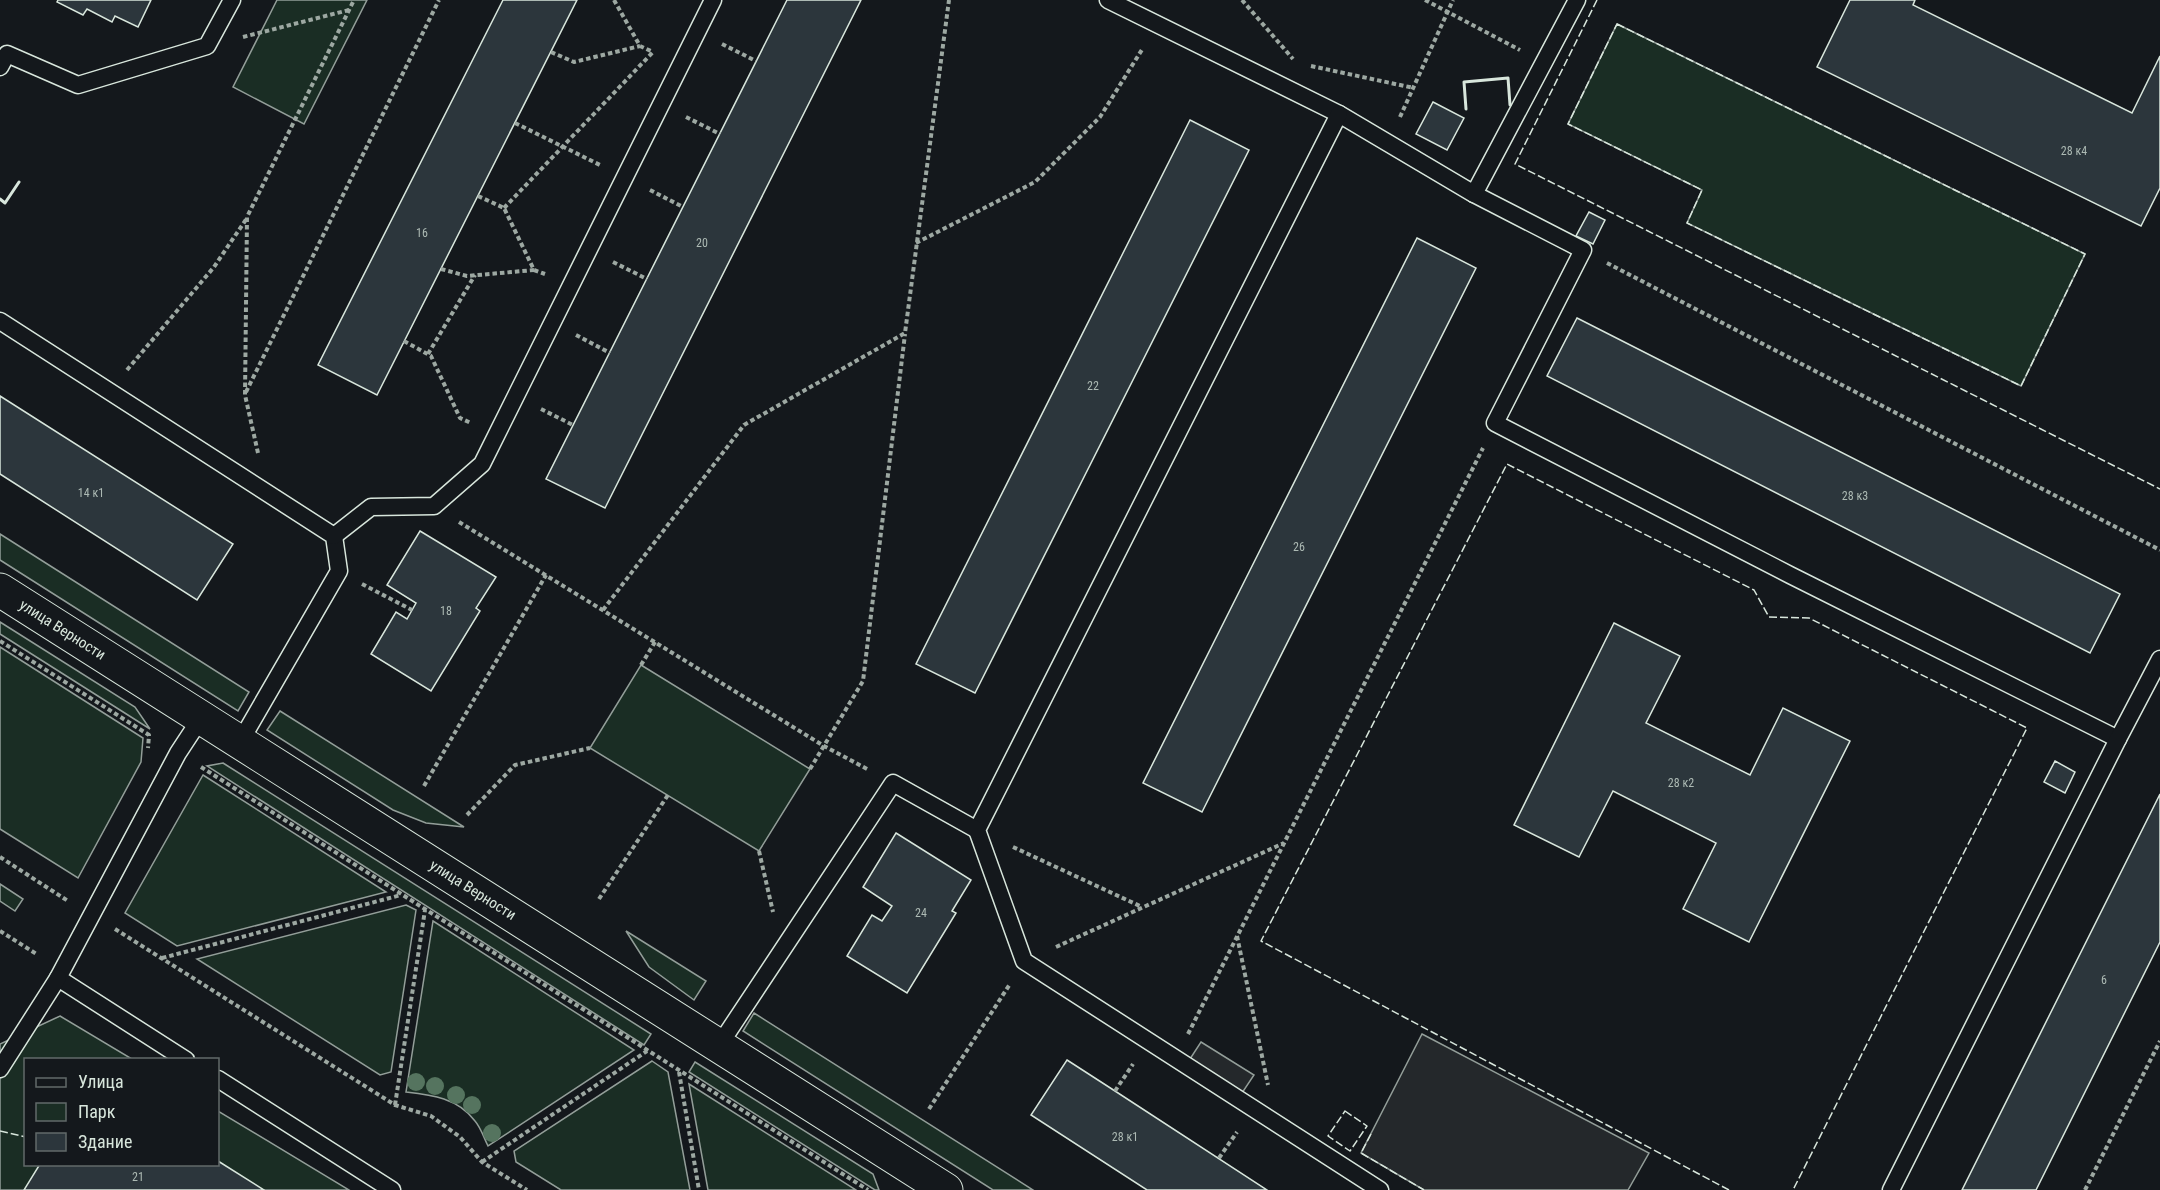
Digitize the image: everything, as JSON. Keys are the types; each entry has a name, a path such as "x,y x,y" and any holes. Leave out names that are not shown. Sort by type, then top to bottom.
{"street":[{"name":"улица Верности","path":"0,590 718,1047 929,1186"}],"lane":[{"path":"0,67 7,54 78,85 207,46 232,0"},
{"path":"334,536 371,507 434,506 482,464 713,0"},
{"path":"1108,0 1339,114 1474,194 1583,250 1495,423 1790,575 2118,739"},
{"path":"1474,194 1577,0"},
{"path":"977,830 1339,114"},
{"path":"0,321 334,536 339,572 240,742"},
{"path":"1891,1190 2160,659"},
{"path":"3,1059 58,978 178,753 201,718"},
{"path":"718,1047 893,783 977,830 1024,961 1380,1190"},
{"path":"58,978 184,1058"},
{"path":"219,1080 392,1190"},
{"path":"1330,1158 1341,1144"}],"path":[{"path":"109,392 214,267 247,217 354,0"},
{"path":"245,395 439,0"},
{"path":"614,0 640,46 681,64"},
{"path":"810,769 863,681 916,243 949,0"},
{"path":"1242,0 1298,64 1287,58"},
{"path":"1425,0 1544,63"},
{"path":"1389,142 1453,0"},
{"path":"207,46 349,10"},
{"path":"916,243 1035,182 1100,117 1158,25"},
{"path":"697,32 756,61"},
{"path":"551,52 574,62 640,46"},
{"path":"504,208 653,52"},
{"path":"1310,66 1414,88"},
{"path":"661,105 720,134"},
{"path":"515,123 683,207"},
{"path":"478,196 504,208 534,270"},
{"path":"247,217 245,395 267,493"},
{"path":"588,250 647,279"},
{"path":"1583,250 2160,550"},
{"path":"441,269 467,276 534,270 571,284"},
{"path":"427,354 475,275"},
{"path":"552,323 610,353"},
{"path":"603,610 744,425 905,333"},
{"path":"404,341 431,356 460,418 496,436"},
{"path":"516,396 573,425"},
{"path":"1175,1058 1495,423"},
{"path":"434,506 824,746 893,783"},
{"path":"339,572 412,610"},
{"path":"424,786 546,575"},
{"path":"0,641 868,1190"},
{"path":"641,665 655,642"},
{"path":"147,755 148,735"},
{"path":"467,814 515,765 590,748"},
{"path":"599,899 668,795"},
{"path":"977,830 1143,908"},
{"path":"929,1109 1024,961 1284,843"},
{"path":"759,851 781,950"},
{"path":"0,857 394,1105 431,1116 460,1137 482,1162 527,1190"},
{"path":"161,959 402,895"},
{"path":"394,1105 425,910"},
{"path":"0,931 38,955"},
{"path":"1237,936 1276,1123"},
{"path":"2085,1190 2160,1041"},
{"path":"482,1162 646,1051"},
{"path":"678,1071 699,1190"}],"green space":[{"path":"277,0 367,0 304,124 233,87"},
{"path":"1617,24 2085,254 2021,386 1687,223 1702,190 1568,124"},
{"path":"0,534 249,692 238,711 0,560"},
{"path":"0,622 135,707 150,729 0,634"},
{"path":"0,647 143,738 141,762 78,878 0,829"},
{"path":"641,665 810,769 759,851 590,748"},
{"path":"280,711 464,827 426,823 393,810 267,730"},
{"path":"223,763 651,1034 644,1045 207,766"},
{"path":"203,775 386,892 177,946 125,913"},
{"path":"0,884 23,899 15,911 0,901"},
{"path":"406,905 416,910 391,1072 380,1075 197,959"},
{"path":"433,921 634,1050 488,1146 477,1124 461,1107 435,1096 406,1092"},
{"path":"626,931 706,981 694,1000 649,967"},
{"path":"754,1013 1033,1190 993,1190 743,1031"},
{"path":"60,1016 130,1058 24,1058 24,1166 219,1166 219,1112 349,1190 0,1190 0,1044"},
{"path":"652,1061 668,1072 690,1190 561,1190 516,1162 514,1151"},
{"path":"695,1062 873,1174 879,1190 875,1190 689,1072"},
{"path":"689,1084 856,1190 708,1190"}],"shaded area":[{"path":"1422,1034 1649,1153 1628,1190 1424,1190 1361,1153"},
{"path":"1201,1042 1254,1075 1238,1099 1186,1065"}],"building":[{"path":"58,0 151,0 138,27 115,16 112,22 87,9 83,15 57,2"},
{"path":"503,0 577,0 377,395 318,365"},
{"path":"787,0 861,0 605,508 546,479"},
{"path":"1850,0 1915,0 1913,5 2132,113 2160,56 2160,188 2141,226 1817,67"},
{"path":"1433,102 1464,118 1447,150 1416,134"},
{"path":"1190,120 1249,150 975,693 916,664"},
{"path":"1589,212 1605,220 1593,244 1576,236"},
{"path":"1417,238 1476,268 1202,812 1143,783"},
{"path":"1577,318 2120,594 2090,653 1547,376"},
{"path":"0,396 233,544 197,600 0,474"},
{"path":"420,531 496,577 476,608 480,611 431,691 371,654 396,612 407,619 416,603 387,585"},
{"path":"1614,623 1680,656 1646,723 1750,775 1783,708 1850,741 1749,942 1683,909 1716,843 1613,791 1579,857 1514,825"},
{"path":"2055,761 2075,772 2065,793 2044,782"},
{"path":"2160,794 2160,942 2036,1190 1962,1190"},
{"path":"896,833 971,880 952,911 956,913 907,993 847,956 872,915 882,921 892,906 863,887"},
{"path":"1067,1060 1267,1190 1147,1190 1031,1115"},
{"path":"219,1162 264,1190 24,1190 39,1166 219,1166"}],"fence":[{"path":"1597,0 1515,164 2160,489"},
{"path":"1617,24 2085,254 2021,386 1687,223 1702,190 1568,124 1617,24"},
{"path":"1729,1190 1261,941 1507,464 1754,590 1769,617 1809,618 2027,728 1793,1190"},
{"path":"1345,1111 1367,1126 1350,1151 1328,1136 1345,1111"},
{"path":"0,1131 24,1137"},
{"path":"1371,1134 1361,1153 1424,1190"}],"wall":[{"path":"1466,109 1464,82 1508,78 1510,105"},
{"path":"0,199 5,203 19,182"}]}
